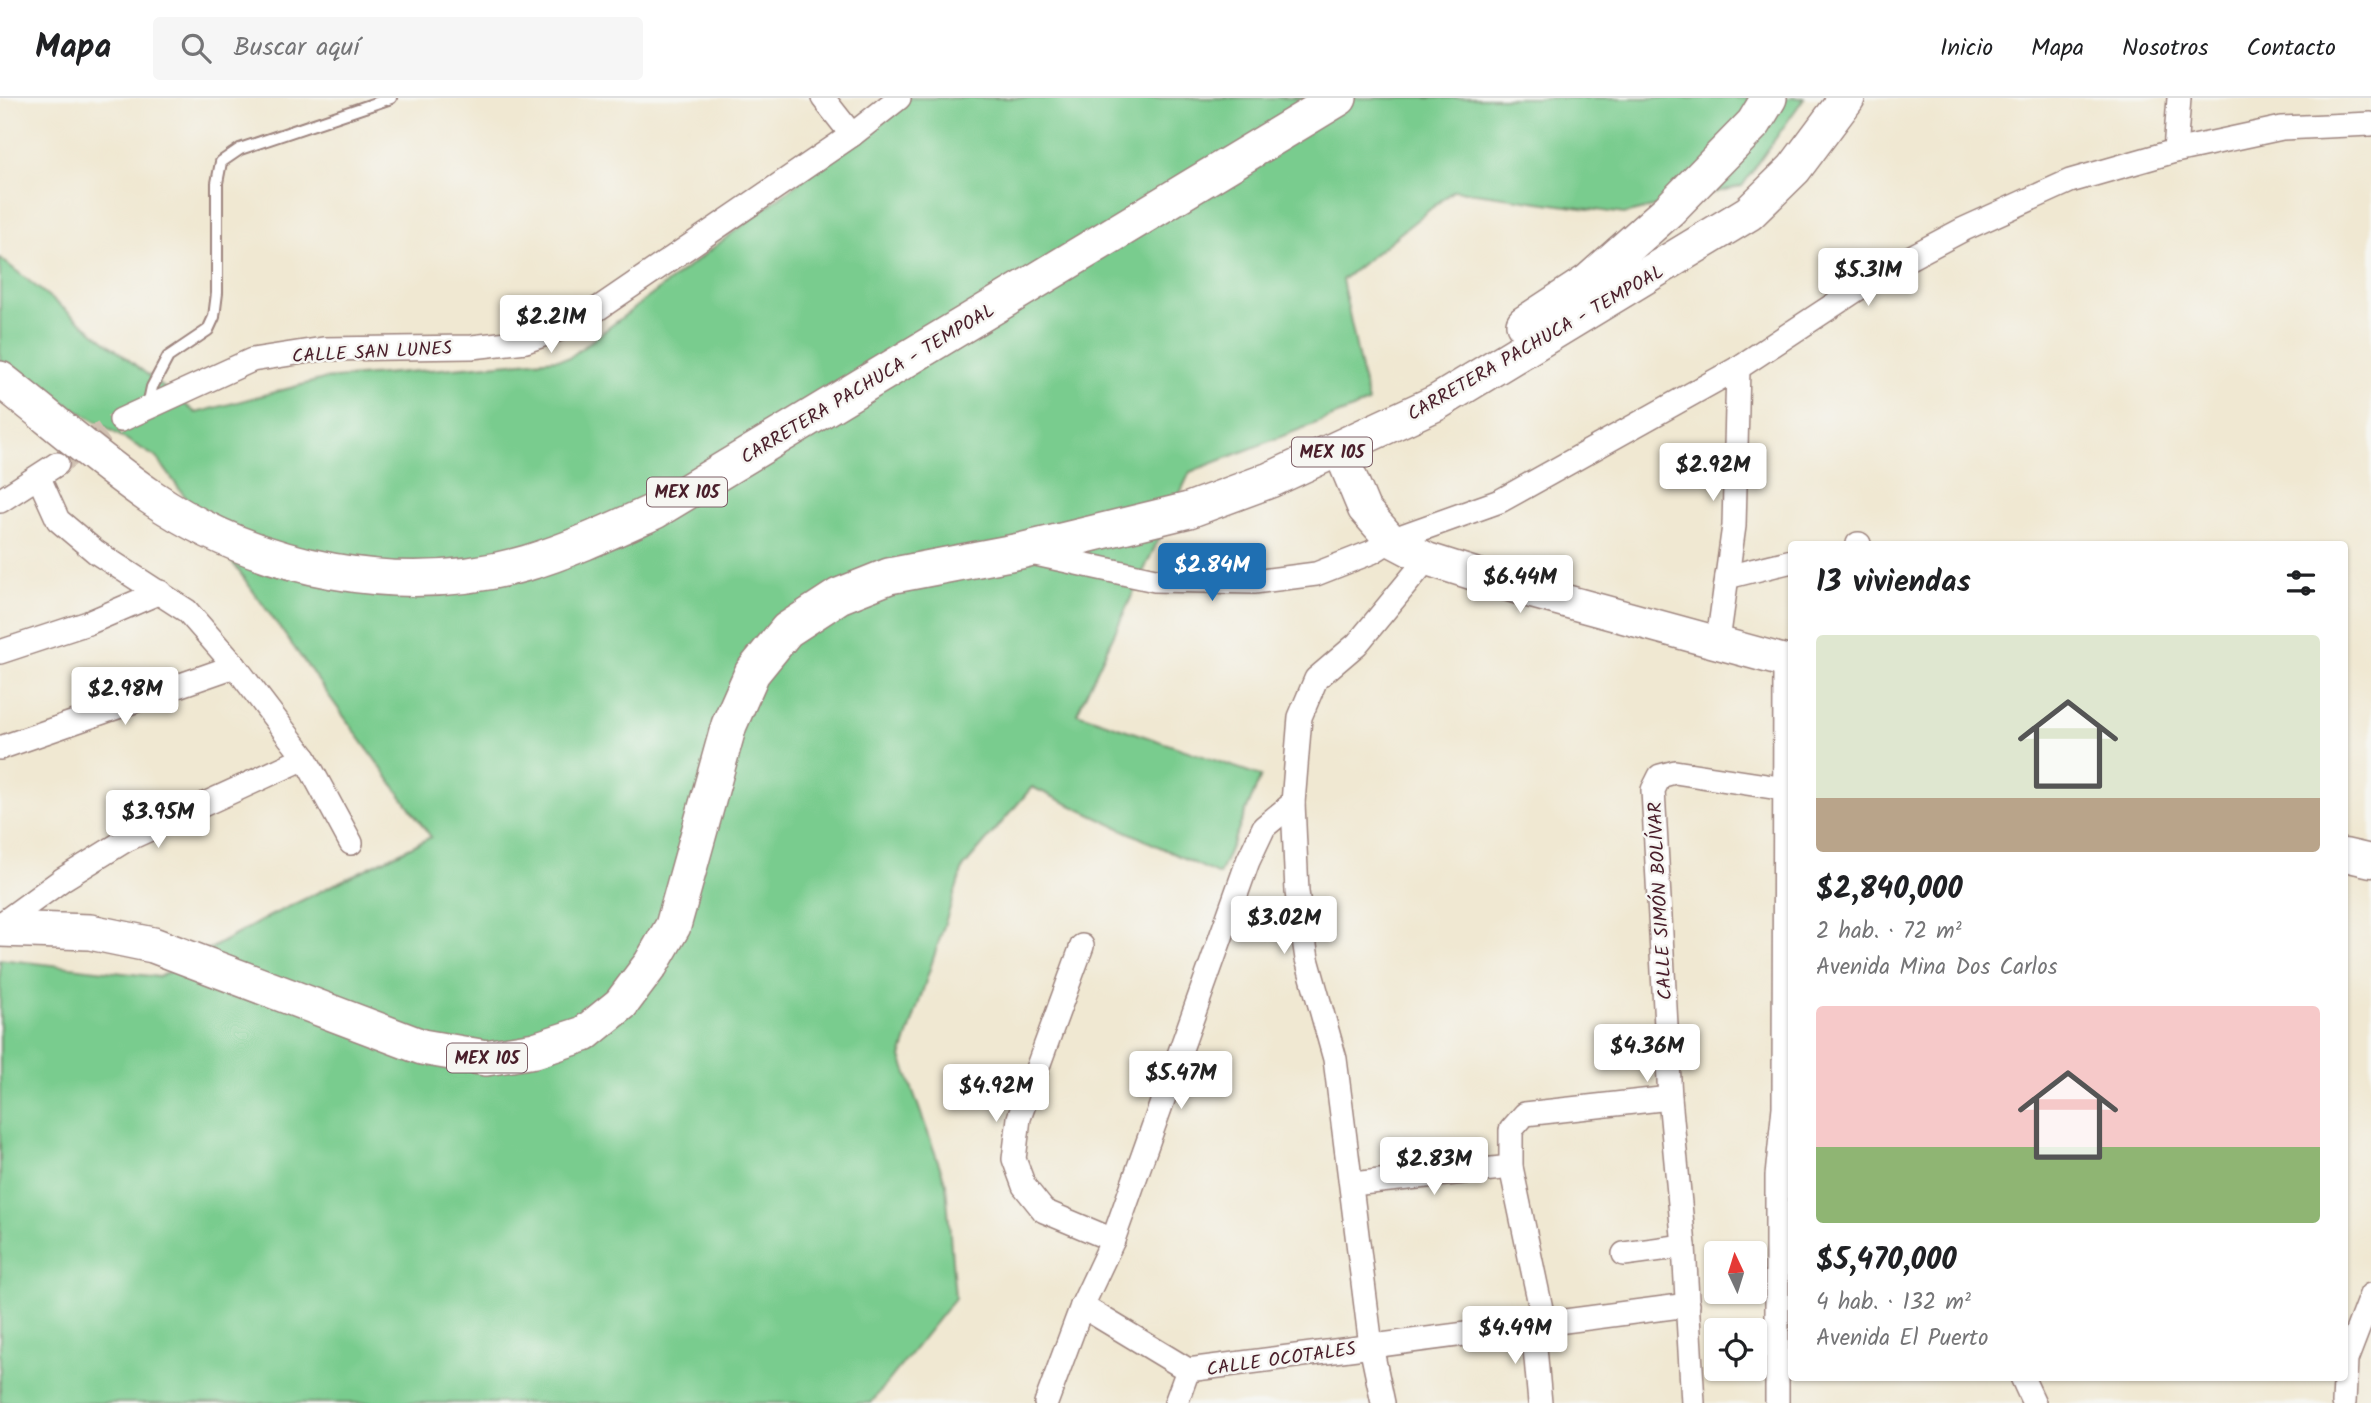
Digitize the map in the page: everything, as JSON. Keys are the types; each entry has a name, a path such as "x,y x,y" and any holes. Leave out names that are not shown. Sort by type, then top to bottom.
{"main road":[{"name":"CARRETERA PACHUCA - TEMPOAL","path":"0,379 151,497 207,530 267,554 327,571 387,578 453,576 525,564 584,544 655,511 1339,98"},
{"path":"1436,403 1482,353 1588,282 1669,210 1754,123 1769,98"},
{"name":"CARRETERA PACHUCA - TEMPOAL","path":"0,927 90,932 153,945 422,1047 486,1058 535,1051 584,1034 621,1004 673,926 729,725 752,673 787,630 839,596 889,576 1020,551 1189,510 1339,449 1436,403 1749,213 1794,169 1847,98"}],"street":[{"path":"823,98 852,135"},
{"name":"CALLE SAN LUNES","path":"121,420 251,360 323,349 472,347 526,341 577,323 852,135 899,98"},
{"path":"2175,150 2179,98"},
{"path":"1020,551 1154,580 1254,582 1316,574 1373,552 1391,540 1500,501 1738,368 1885,271 1964,229 2070,181 2175,150 2283,128 2371,124"},
{"path":"1718,641 1734,526 1738,368"},
{"path":"1339,449 1364,509 1391,540 1427,559 1525,590 1788,662 1788,1109 1777,1176 1777,1403"},
{"path":"0,500 48,471 58,520 96,552 187,611 235,666 305,758 351,844"},
{"path":"1383,1403 1371,1346 1335,1059 1307,959 1297,892 1293,803 1300,717 1316,679 1357,644 1427,559"},
{"path":"1727,577 1788,562"},
{"path":"0,652 88,623 160,592"},
{"path":"0,748 235,666"},
{"path":"0,927 62,879 126,839 305,758"},
{"name":"CALLE SIMÓN BOLÍVAR","path":"1693,1403 1684,1246 1670,1098 1653,790 1660,776 1675,772 1788,788"},
{"path":"1046,1403 1082,1306 1112,1240 1248,861 1264,827 1293,803"},
{"path":"2348,856 2371,861"},
{"path":"1082,946 1019,1118 1014,1159 1024,1186 1044,1211 1112,1240"},
{"path":"1540,1403 1539,1324 1511,1167 1511,1130 1525,1114 1670,1098"},
{"path":"1352,1184 1511,1167"},
{"path":"1623,1254 1684,1246"},
{"path":"2348,1355 2371,1295"},
{"name":"CALLE OCOTALES","path":"1082,1306 1188,1370 1688,1305"},
{"path":"1176,1403 1188,1370"},
{"path":"2024,1381 2034,1403"},
{"path":"2344,1403 2345,1381"}],"lane":[{"path":"148,406 152,387 168,357 208,330 214,317 218,293 217,183 221,162 240,149 391,98"}],"green space":[{"path":"909,98 1804,98 1742,186 1624,214 1454,190 1342,280 1368,403 1190,472 1077,713 1261,776 1219,875 1032,787 963,868 901,1057 946,1184 955,1298 871,1403 0,1403 0,959 159,977 270,916 431,837 157,458 0,364 0,258 196,413 324,379 569,358"}],"tunnel":[{"path":"57,464 121,420"}]}
